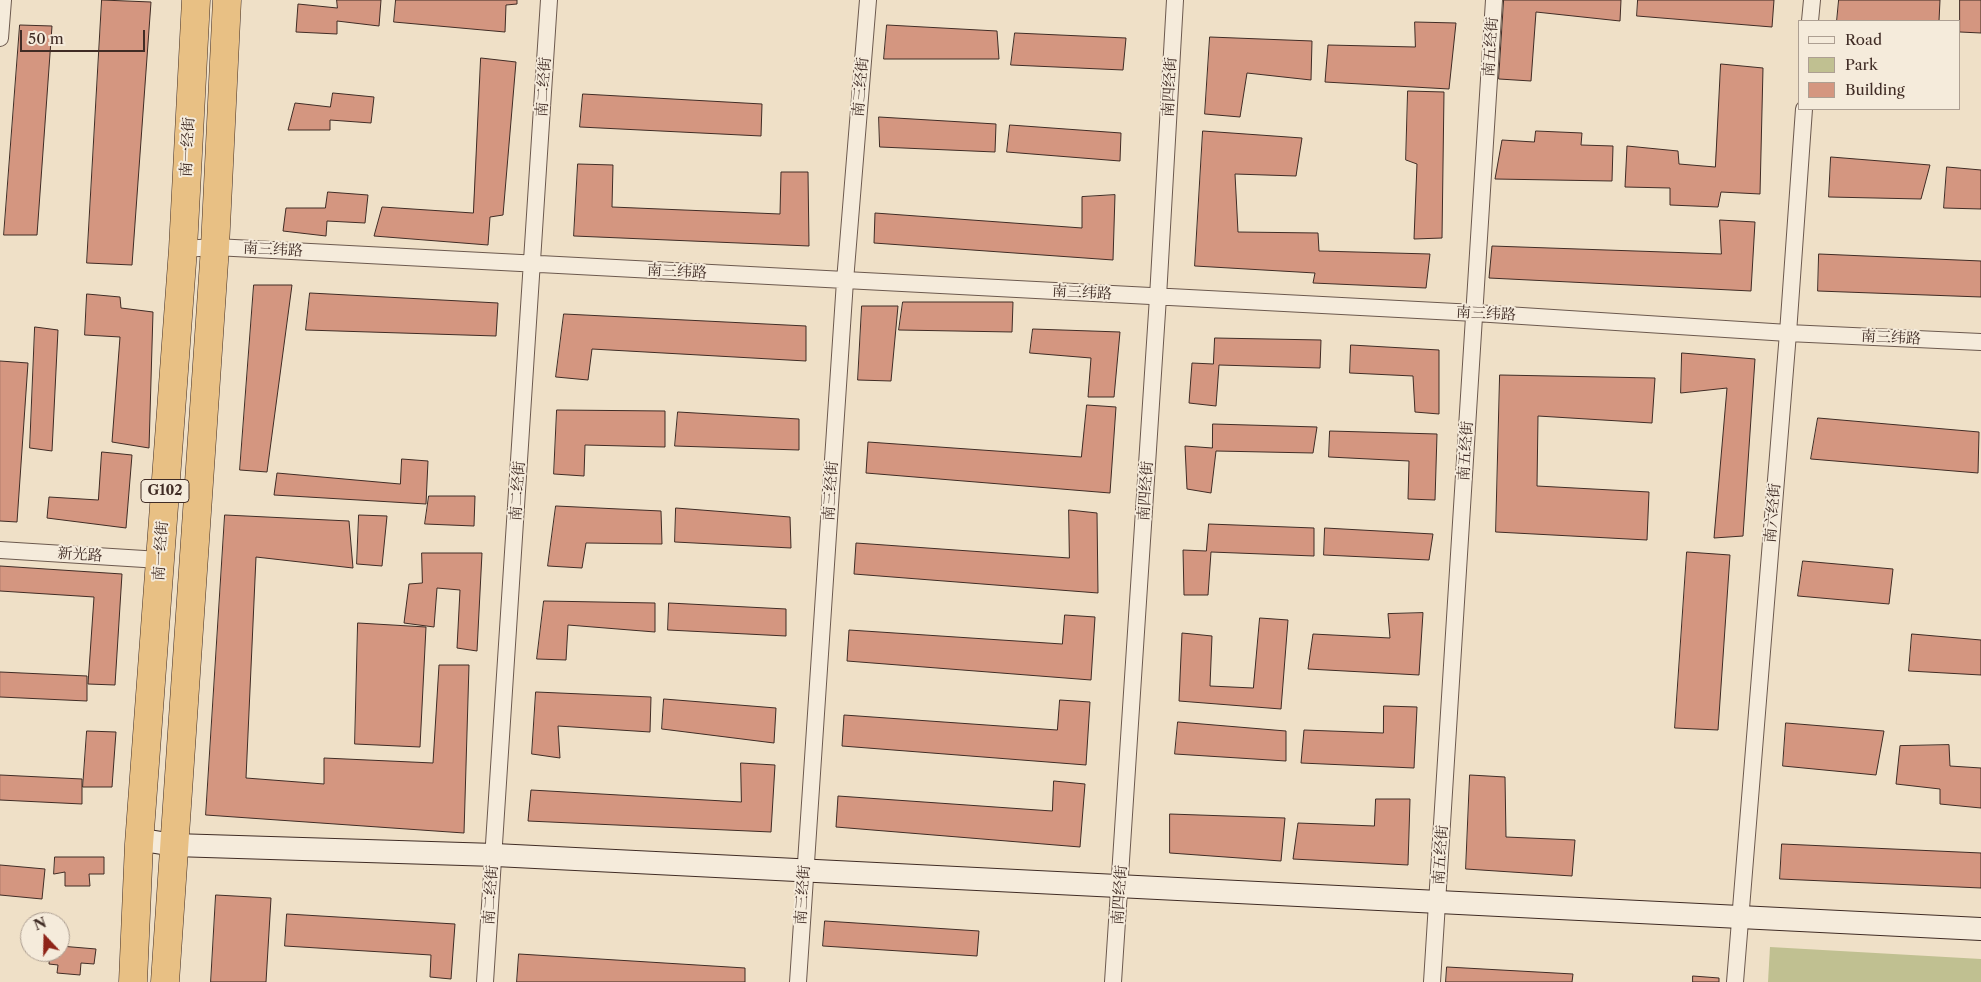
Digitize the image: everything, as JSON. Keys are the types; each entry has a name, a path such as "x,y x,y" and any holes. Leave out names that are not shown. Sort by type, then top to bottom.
{"highway":[{"name":"南一经街","path":"133,982 139,844 182,249 196,0"},
{"name":"南一经街","path":"165,982 161,843 215,247 227,0"}],"street":[{"path":"0,38 3,0"},
{"name":"南二经街","path":"485,982 549,0"},
{"name":"南三经街","path":"798,982 845,281 868,0"},
{"name":"南四经街","path":"1113,982 1176,0"},
{"name":"南五经街","path":"1432,982 1494,0"},
{"path":"1810,20 1812,0"},
{"name":"南六经街","path":"1735,982 1788,333 1804,110"},
{"name":"南三纬路","path":"182,249 215,247 1475,313 1788,333 1981,342"},
{"name":"新光路","path":"0,550 160,560"},
{"path":"161,843 494,855 1981,929"}],"green space":[{"path":"1770,947 1981,959 1981,982 1768,982"}],"building":[{"path":"102,0 151,2 132,265 87,263"},
{"path":"337,0 381,0 379,26 337,21 337,34 296,32 298,4 337,8"},
{"path":"396,0 517,0 517,4 506,5 505,32 394,22"},
{"path":"1504,0 1621,0 1620,21 1536,12 1531,81 1499,79"},
{"path":"1638,0 1774,0 1772,27 1637,16"},
{"path":"1839,0 1940,0 1939,20 1837,20"},
{"path":"1960,0 1981,0 1981,33 1961,32"},
{"path":"1415,22 1456,23 1449,89 1325,82 1328,45 1415,47"},
{"path":"20,25 52,26 37,235 4,235"},
{"path":"887,25 997,31 999,59 884,59"},
{"path":"1015,33 1126,38 1123,70 1011,65"},
{"path":"1210,37 1312,41 1311,80 1247,73 1240,117 1205,114"},
{"path":"481,58 516,62 503,215 490,217 488,245 374,236 382,207 473,213"},
{"path":"1721,64 1763,68 1760,194 1721,192 1718,207 1670,205 1670,188 1625,187 1627,146 1678,151 1679,164 1715,167"},
{"path":"1408,91 1444,92 1442,238 1414,239 1417,164 1406,160"},
{"path":"333,93 374,97 371,123 330,120 330,130 288,130 295,103 330,107"},
{"path":"583,94 762,104 761,136 580,127"},
{"path":"879,117 996,124 995,152 880,147"},
{"path":"1010,125 1121,133 1120,161 1007,152"},
{"path":"1203,131 1302,138 1296,176 1235,174 1238,232 1318,233 1319,251 1430,254 1426,288 1313,283 1315,273 1195,266"},
{"path":"1536,131 1582,133 1581,145 1613,146 1612,181 1495,179 1502,140 1534,142"},
{"path":"1831,157 1930,165 1921,199 1829,197"},
{"path":"578,164 613,165 612,207 780,214 781,172 808,172 809,246 574,236"},
{"path":"1947,167 1981,170 1981,209 1944,208"},
{"path":"328,192 368,195 365,223 327,221 326,236 283,231 286,208 325,208"},
{"path":"1115,195 1113,260 874,243 875,213 1082,228 1082,197"},
{"path":"1720,220 1755,222 1751,291 1489,278 1492,246 1721,254"},
{"path":"1819,254 1981,261 1981,297 1818,291"},
{"path":"254,285 292,285 267,472 240,470"},
{"path":"310,293 498,303 496,336 306,330"},
{"path":"87,294 120,297 121,308 153,312 149,448 112,442 120,337 85,335"},
{"path":"903,302 1013,302 1012,332 899,330"},
{"path":"862,306 898,306 891,381 858,380"},
{"path":"564,314 806,326 806,361 592,349 588,380 556,377"},
{"path":"35,327 58,330 52,451 30,448"},
{"path":"1033,329 1120,332 1114,397 1088,397 1091,358 1030,353"},
{"path":"1215,338 1321,340 1320,368 1219,365 1216,406 1189,403 1192,363 1213,364"},
{"path":"1351,345 1439,350 1439,414 1415,412 1413,376 1350,373"},
{"path":"1682,353 1755,359 1743,536 1714,538 1727,388 1681,393"},
{"path":"0,361 28,363 17,522 0,521"},
{"path":"1500,375 1655,378 1652,423 1538,416 1537,486 1649,492 1647,540 1496,532"},
{"path":"1087,405 1116,407 1110,493 866,473 868,442 1081,457"},
{"path":"557,410 665,411 665,447 585,445 584,476 554,474"},
{"path":"678,412 799,419 799,450 675,446"},
{"path":"1818,418 1979,432 1978,473 1811,459"},
{"path":"1213,424 1317,427 1313,453 1216,451 1211,493 1187,489 1185,446 1212,448"},
{"path":"1330,431 1437,434 1435,500 1408,499 1409,461 1329,457"},
{"path":"102,452 132,455 126,528 47,518 49,497 98,500"},
{"path":"402,459 428,461 426,504 274,495 277,473 400,484"},
{"path":"429,496 475,496 474,526 425,524"},
{"path":"556,506 661,511 662,544 586,543 582,568 548,566"},
{"path":"676,508 790,517 791,548 675,542"},
{"path":"1069,510 1097,513 1098,593 854,574 856,543 1069,558"},
{"path":"225,515 349,521 353,568 256,557 246,778 324,784 324,758 433,763 439,665 469,665 464,833 206,815"},
{"path":"359,515 387,516 382,566 357,564"},
{"path":"1209,524 1314,528 1314,556 1211,552 1208,595 1184,595 1183,550 1206,551"},
{"path":"1325,528 1433,534 1429,560 1324,555"},
{"path":"1687,552 1730,555 1718,730 1675,728"},
{"path":"422,553 482,553 477,651 457,648 460,590 437,588 434,627 404,623 409,584 422,583"},
{"path":"1803,561 1893,569 1889,604 1798,596"},
{"path":"0,566 122,574 115,685 88,684 94,597 0,591"},
{"path":"544,601 655,603 655,632 568,625 566,660 537,659"},
{"path":"669,603 786,609 786,636 668,630"},
{"path":"1423,613 1419,675 1308,669 1313,634 1390,638 1388,614"},
{"path":"1065,615 1095,617 1091,680 847,661 849,630 1062,644"},
{"path":"1260,618 1288,620 1281,709 1179,701 1182,633 1212,636 1210,686 1253,688"},
{"path":"358,623 426,627 420,747 355,744"},
{"path":"1912,634 1981,640 1981,675 1909,671"},
{"path":"0,672 87,676 87,701 0,697"},
{"path":"536,692 651,697 650,732 558,726 560,758 532,754"},
{"path":"664,699 776,708 774,743 662,729"},
{"path":"1060,700 1090,702 1086,765 842,746 844,715 1057,730"},
{"path":"1384,706 1417,707 1414,768 1301,763 1304,730 1383,733"},
{"path":"1178,722 1286,731 1286,761 1175,754"},
{"path":"1786,723 1884,731 1876,775 1783,766"},
{"path":"87,731 116,732 112,787 83,787"},
{"path":"1949,745 1950,766 1981,768 1981,808 1940,804 1940,789 1896,784 1900,746"},
{"path":"741,763 775,765 771,832 528,821 531,790 741,802"},
{"path":"0,775 82,779 82,804 0,800"},
{"path":"1470,775 1505,777 1506,837 1575,840 1572,876 1466,869"},
{"path":"1054,781 1085,784 1080,847 836,827 838,796 1052,811"},
{"path":"1376,799 1410,799 1408,865 1293,859 1298,823 1374,826"},
{"path":"1170,814 1285,818 1281,861 1170,853"},
{"path":"1782,844 1981,853 1981,888 1780,879"},
{"path":"55,857 104,857 104,874 89,874 90,886 65,886 65,872 54,874"},
{"path":"0,865 45,869 42,899 0,895"},
{"path":"216,895 271,898 266,982 211,982"},
{"path":"287,914 455,924 451,979 430,977 431,955 285,946"},
{"path":"825,921 979,931 977,956 823,946"},
{"path":"70,947 96,949 94,964 81,963 80,975 57,973 58,965 49,964 49,962 70,962"},
{"path":"519,954 745,968 745,982 517,982"},
{"path":"1447,967 1573,974 1572,982 1446,982"},
{"path":"1693,976 1719,978 1719,982 1693,982"}]}
